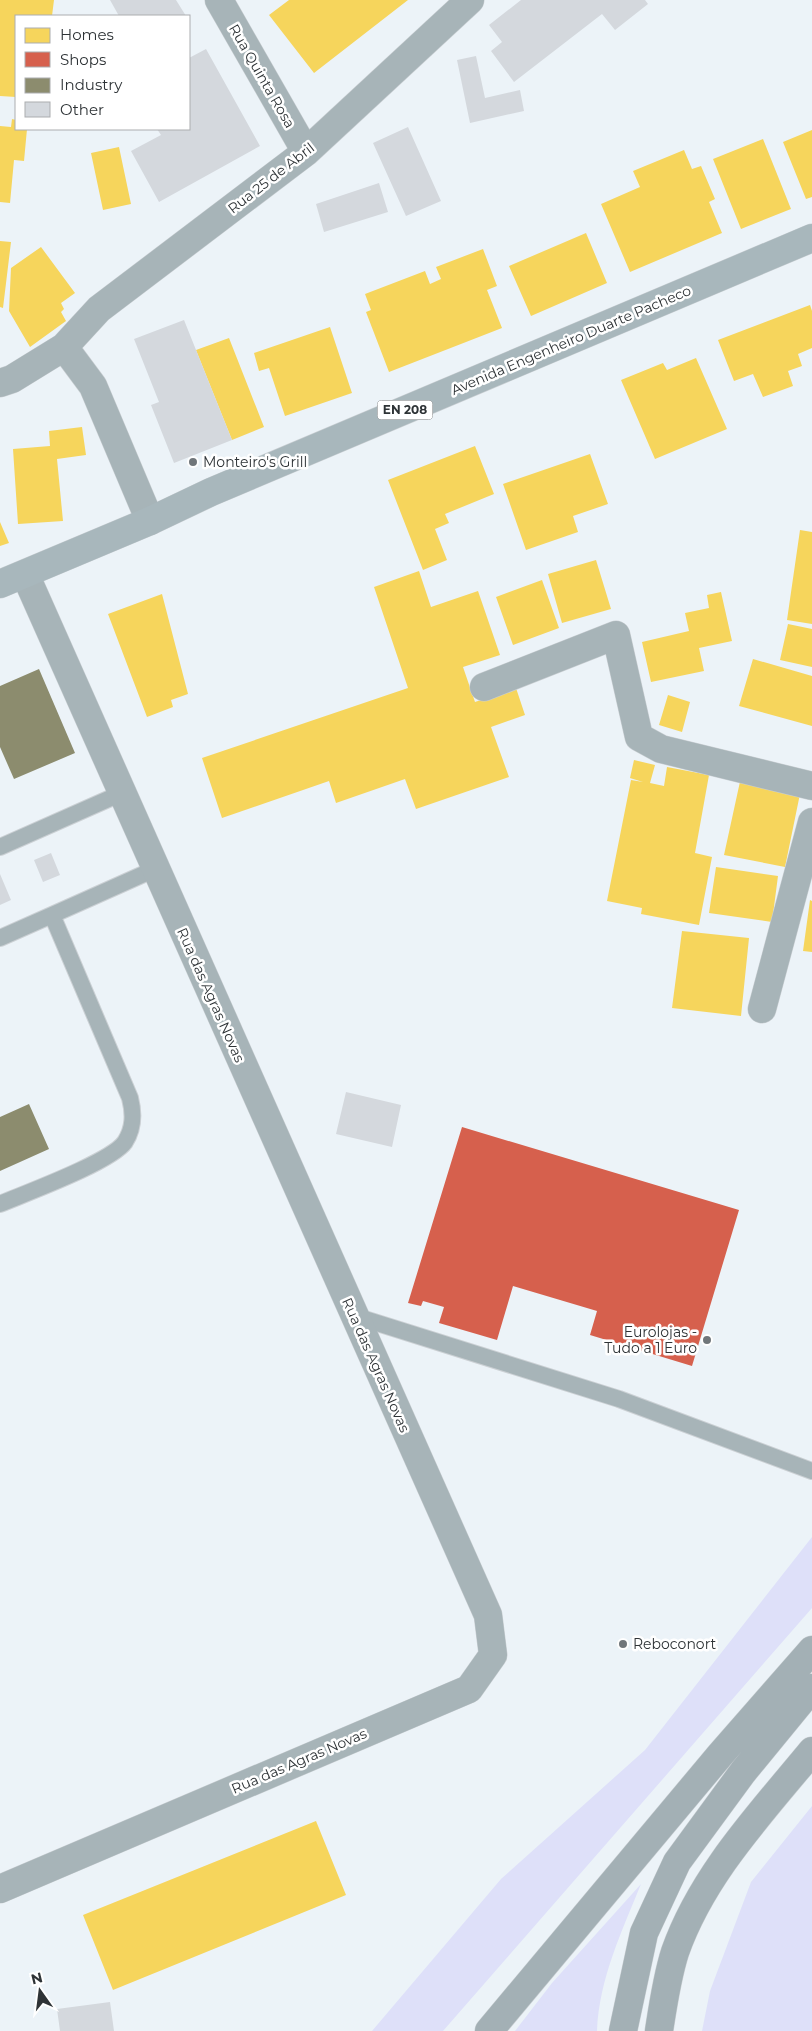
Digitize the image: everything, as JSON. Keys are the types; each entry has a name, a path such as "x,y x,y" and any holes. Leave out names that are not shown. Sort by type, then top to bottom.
{"highway":[{"path":"489,2031 720,1754 812,1650"},
{"path":"623,2031 644,1933 677,1862 743,1772 812,1688"},
{"path":"660,2031 675,1953 696,1907 728,1854 812,1751"}],"main road":[{"name":"Avenida Engenheiro Duarte Pacheco","path":"0,584 150,521 211,492 812,238"}],"street":[{"name":"Rua Quinta Rosa","path":"219,0 306,152"},
{"name":"Rua 25 de Abril","path":"0,383 12,379 64,347 98,309 306,152 470,0"},
{"path":"64,347 93,386 150,521"},
{"name":"Rua das Agras Novas","path":"0,1889 469,1689 493,1655 488,1615 25,574"},
{"path":"484,687 616,635 639,737 661,749 812,786"},
{"path":"762,1009 812,822"}],"lane":[{"path":"0,847 122,794"},
{"path":"0,938 155,869"},
{"path":"0,1204 108,1158 124,1143 132,1126 134,1114 130,1098 52,915"},
{"path":"355,1316 619,1399 812,1470"}],"shaded area":[{"path":"812,1537 812,1608 443,2031 372,2031 501,1879 645,1750"},
{"path":"812,1806 812,2031 702,2031 710,1991 751,1882"},
{"path":"641,1884 619,1937 607,1974 602,1993 597,2031 515,2031 552,1983"}],"building: Homes":[{"path":"0,0 54,0 52,15 15,15 15,97 0,96"},
{"path":"289,0 408,0 314,73 269,15"},
{"path":"12,119 15,120 15,130 27,130 24,161 14,160 10,203 0,202 0,126 11,127"},
{"path":"812,130 812,197 806,199 783,142"},
{"path":"763,139 791,209 741,229 713,159"},
{"path":"119,147 131,204 103,210 91,153"},
{"path":"684,150 692,169 701,166 715,199 709,202 722,233 630,272 601,204 640,187 633,171"},
{"path":"586,233 607,283 531,316 509,266"},
{"path":"0,241 11,242 3,308 0,307"},
{"path":"41,247 75,293 61,303 64,309 61,312 66,321 30,347 9,311 11,268"},
{"path":"483,249 497,286 487,290 502,328 389,372 366,312 371,310 365,294 425,271 430,284 441,279 436,267"},
{"path":"810,305 812,311 812,348 798,354 802,366 788,371 793,386 763,397 753,374 734,381 718,340"},
{"path":"330,327 352,393 285,416 269,368 259,371 254,353"},
{"path":"229,338 264,427 232,440 196,350"},
{"path":"696,358 727,429 655,459 621,380 663,363 667,370"},
{"path":"82,427 86,455 57,459 63,521 18,524 13,449 50,446 49,431"},
{"path":"475,446 494,494 445,514 449,523 435,529 447,560 423,570 388,480"},
{"path":"590,454 608,504 573,516 578,532 526,550 503,484"},
{"path":"0,522 9,543 0,546"},
{"path":"800,530 812,532 812,624 787,620"},
{"path":"596,560 611,609 562,623 548,574"},
{"path":"419,571 431,607 478,591 500,655 463,667 475,702 516,688 525,715 491,727 509,777 416,809 405,779 336,803 329,781 222,818 202,758 408,688 374,587"},
{"path":"542,580 559,628 513,645 496,597"},
{"path":"721,592 732,641 699,648 704,671 651,682 642,642 689,631 685,613 709,608 707,595"},
{"path":"162,594 188,694 171,700 173,707 147,717 108,614"},
{"path":"788,624 812,629 812,667 780,660"},
{"path":"753,659 812,676 812,726 739,706"},
{"path":"668,695 690,702 682,732 659,725"},
{"path":"634,760 655,765 650,783 664,786 667,767 709,775 695,853 712,857 699,925 641,914 642,908 607,901 631,780 643,782 630,778"},
{"path":"741,777 801,789 785,867 724,855"},
{"path":"716,867 778,876 772,922 709,913"},
{"path":"810,900 812,901 812,952 803,951"},
{"path":"682,931 749,938 741,1016 672,1008"},
{"path":"316,1821 346,1895 113,1990 83,1915"}],"building: Shops":[{"path":"462,1127 739,1210 692,1366 590,1335 597,1311 513,1286 497,1340 439,1323 444,1307 423,1301 421,1306 408,1303"}],"building: Industry":[{"path":"39,669 75,753 14,779 0,747 0,686"},
{"path":"29,1104 49,1149 0,1171 0,1117"}],"building: Other":[{"path":"110,0 176,0 185,15 118,15"},
{"path":"521,0 645,0 648,4 615,30 602,14 514,82 491,51 502,42 489,25"},
{"path":"206,49 260,146 159,202 131,151 161,135 158,130 190,130 190,57"},
{"path":"476,56 485,98 520,90 524,111 470,123 457,60"},
{"path":"408,127 441,201 406,216 373,143"},
{"path":"379,183 388,212 324,232 316,204"},
{"path":"184,320 232,440 174,463 151,405 159,402 134,339"},
{"path":"51,853 60,875 43,882 34,860"},
{"path":"0,874 11,900 0,905"},
{"path":"346,1092 401,1105 392,1147 336,1134"},
{"path":"110,2002 114,2031 60,2031 57,2009"}],"place":[{"name":"Monteiro's Grill","path":"193,462"},
{"name":"Eurolojas - Tudo a 1 Euro","path":"707,1340"},
{"name":"Reboconort","path":"623,1644"}]}
